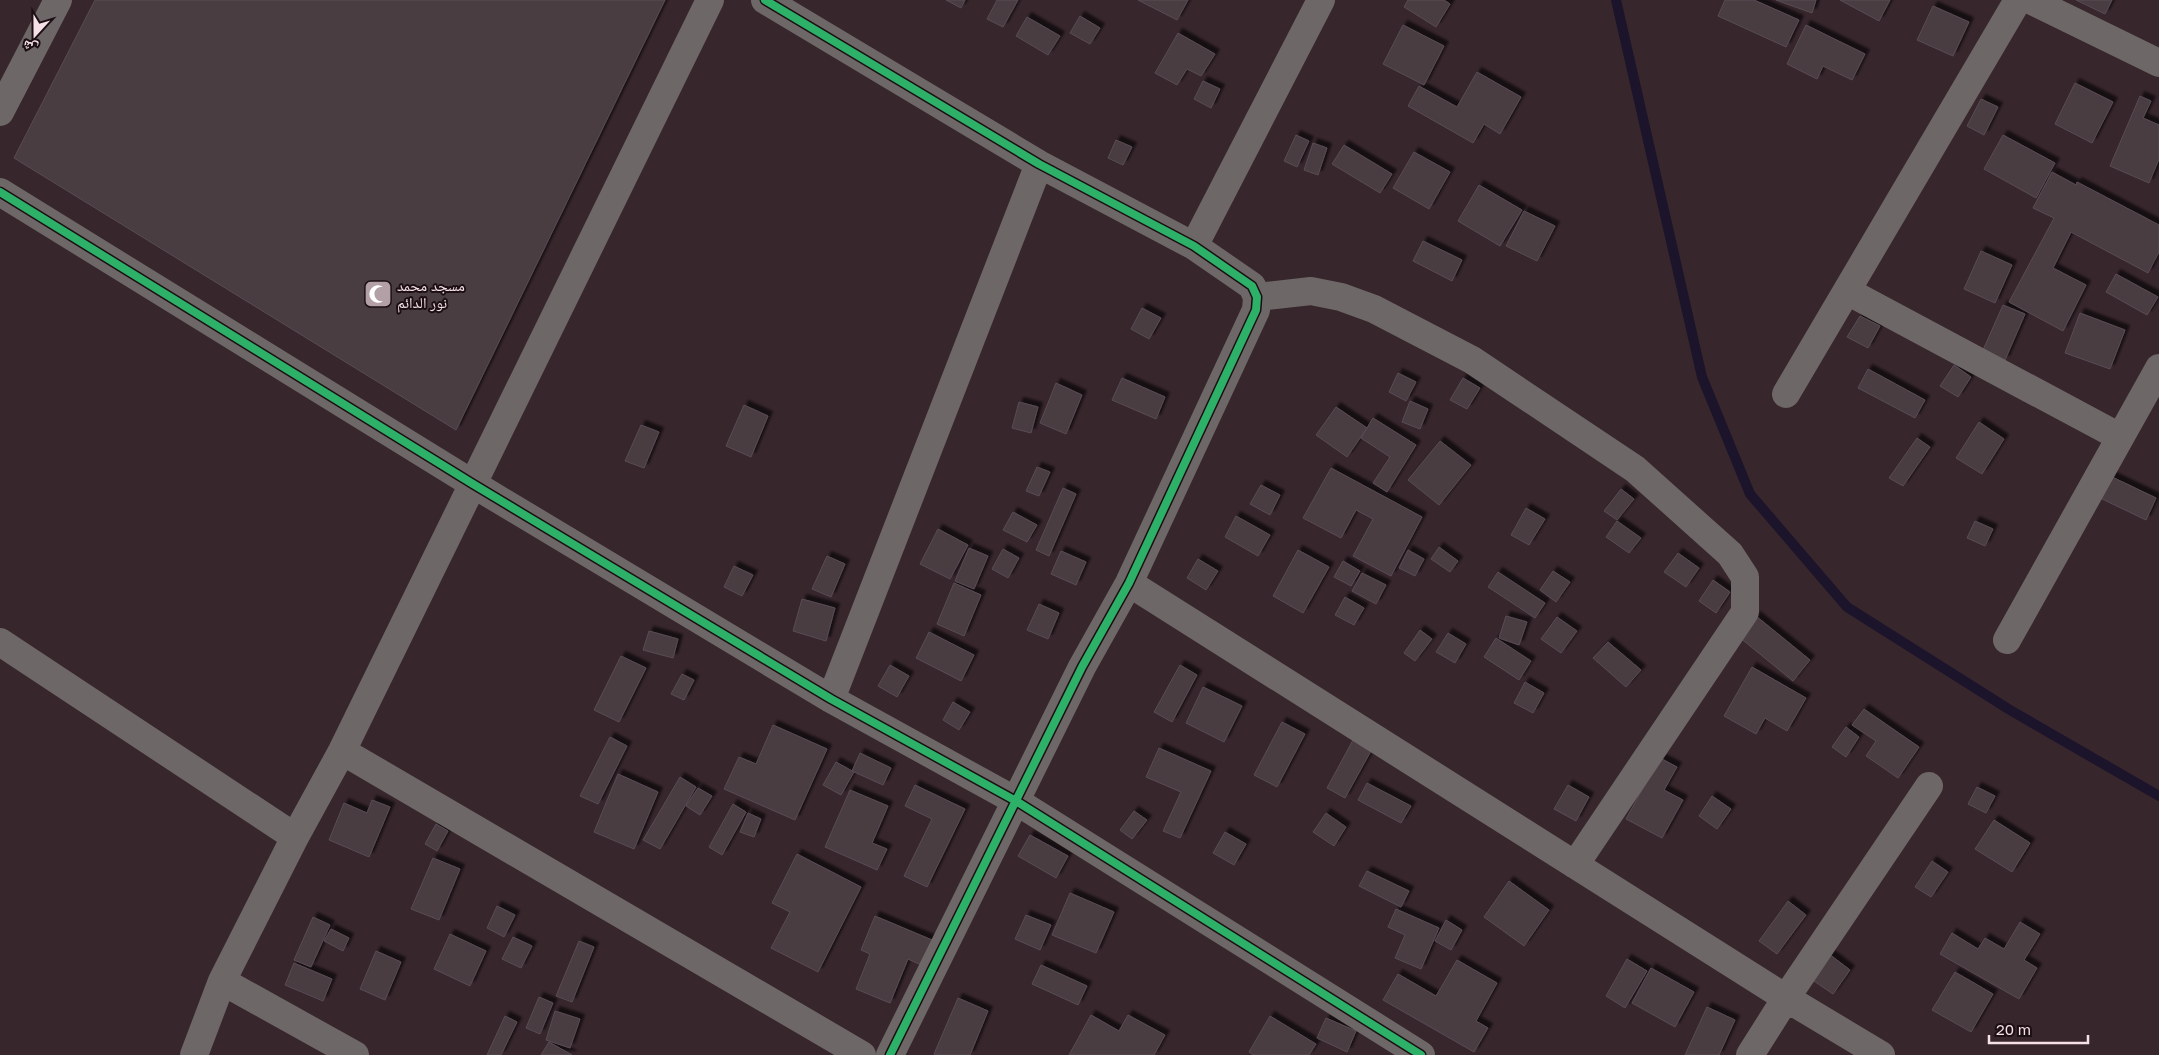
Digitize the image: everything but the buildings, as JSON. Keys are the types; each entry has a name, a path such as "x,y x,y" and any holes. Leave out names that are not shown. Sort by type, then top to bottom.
{"street":[{"path":"0,112 58,0"},
{"path":"194,1055 222,980 295,837 342,751 710,0"},
{"path":"765,0 1039,164 1194,246 1252,286 1257,297 1256,310 1129,583 1082,667 890,1055"},
{"path":"1194,246 1321,0"},
{"path":"1786,394 2018,0"},
{"path":"2030,0 2159,63"},
{"path":"831,699 1039,164"},
{"path":"0,192 473,484 831,699 1016,801 1421,1055"},
{"path":"1257,297 1311,291 1341,297 1374,309 1472,360 1635,469 1730,554 1745,577 1745,612 1575,865"},
{"path":"1847,291 2120,438"},
{"path":"2007,640 2120,438 2155,385"},
{"path":"1129,583 1786,998 1881,1055"},
{"path":"0,642 295,837"},
{"path":"342,751 862,1055"},
{"path":"1750,1055 1786,998 1929,786"},
{"path":"222,980 355,1055"}],"waterway":[{"path":"1616,0 1702,377 1750,494 1847,607 2010,710 2159,796"}],"cycle path":[{"path":"765,0 1039,164 1194,246 1252,286 1257,297 1256,310 1129,583 1082,667 890,1055"},
{"path":"0,192 473,484 831,699 1016,801 1421,1055"}],"place":[{"name":"مسجد محمد نور الدائم","path":"378,294"}]}
